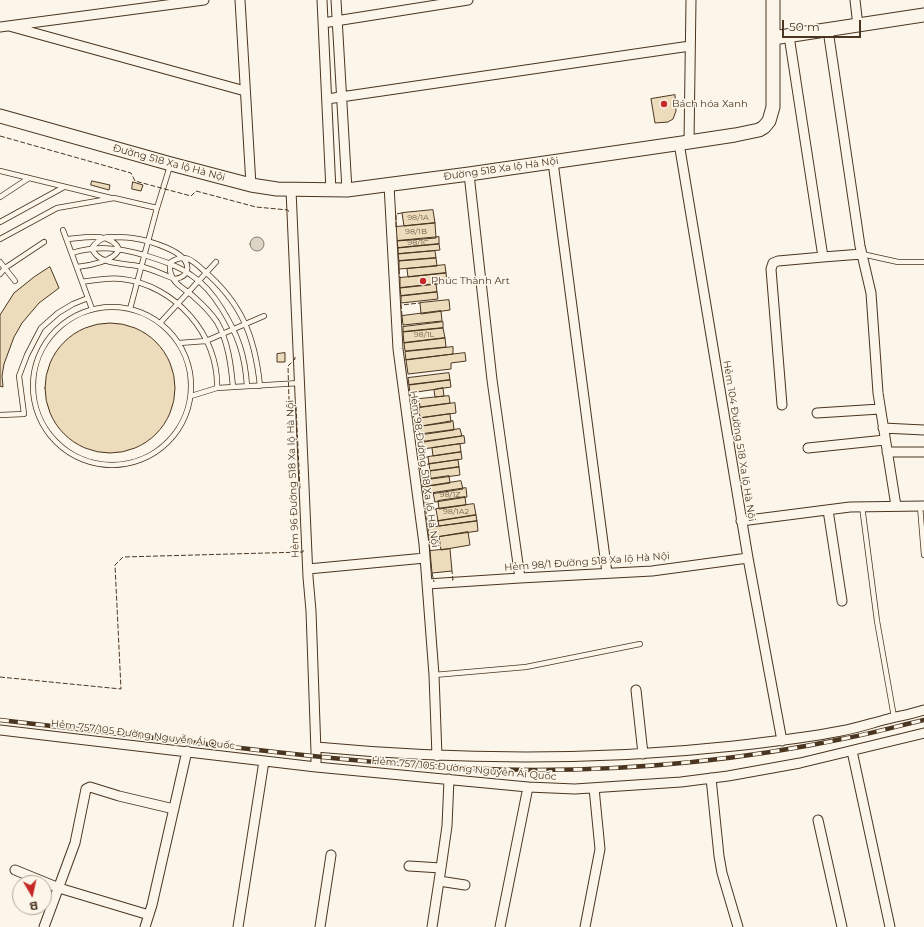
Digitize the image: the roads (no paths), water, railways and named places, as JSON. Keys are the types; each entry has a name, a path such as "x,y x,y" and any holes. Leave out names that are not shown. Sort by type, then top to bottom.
{"street":[{"path":"4,26 204,0"},
{"path":"240,0 251,185"},
{"path":"322,0 331,191"},
{"path":"336,0 347,190"},
{"path":"323,23 468,0"},
{"name":"Hẻm 104 Đường 518 Xa lộ Hà Nội","path":"691,0 690,46 684,143 741,520 782,741"},
{"name":"Đường 518 Xa lộ Hà Nội","path":"0,116 171,164 251,185 277,190 347,190 684,143 759,130 769,121 773,107 773,0"},
{"path":"855,0 858,26"},
{"path":"773,38 924,15"},
{"path":"4,26 246,91"},
{"path":"828,30 862,254 871,293 880,409 896,506"},
{"path":"789,36 823,257"},
{"path":"327,99 690,46"},
{"path":"553,162 607,573"},
{"path":"469,174 492,380 520,578"},
{"name":"Hẻm 98 Đường 518 Xa lộ Hà Nội","path":"389,185 398,357 421,516 434,676 437,756"},
{"name":"Hẻm 96 Đường 518 Xa lộ Hà Nội","path":"291,190 316,767"},
{"path":"782,405 771,269 773,263 778,261 862,254"},
{"path":"817,412 880,409"},
{"path":"883,428 924,430"},
{"path":"808,448 885,440"},
{"path":"887,452 924,452"},
{"path":"741,520 862,506 922,506"},
{"path":"828,510 842,601"},
{"path":"308,568 425,558"},
{"name":"Hẻm 98/1 Đường 518 Xa lộ Hà Nội","path":"427,584 662,570 748,558"},
{"path":"636,690 643,754"},
{"path":"316,747 389,754 437,756 545,758 643,754 782,741 841,731 924,710"},
{"name":"Hẻm 757/105 Đường Nguyễn Ái Quốc","path":"0,730 316,767 550,789 594,788 681,782 711,778 786,766 924,733"},
{"path":"145,927 149,916 174,809 186,751"},
{"path":"852,751 890,927"},
{"path":"238,927 264,761"},
{"path":"711,778 722,873 738,927"},
{"path":"432,927 447,826 449,779"},
{"path":"44,927 75,843 86,789 90,787 119,796 174,809"},
{"path":"500,927 528,787"},
{"path":"585,927 600,849 594,788"},
{"path":"818,820 842,927"},
{"path":"320,927 331,855"},
{"path":"409,866 441,868"},
{"path":"15,870 59,888 149,916"},
{"path":"439,881 465,885"}],"lane":[{"path":"130,309 157,208 171,164"},
{"path":"0,171 157,208"},
{"path":"0,177 6,173"},
{"path":"0,197 29,178"},
{"path":"0,222 64,186"},
{"path":"0,239 57,208 114,198"},
{"path":"63,230 92,309"},
{"path":"107,237 131,238 148,241 177,253 187,265 187,272 184,276 173,278 142,266 120,264 106,260 97,256 93,252 92,248 103,238 107,237"},
{"path":"67,239 103,238 114,242 119,248"},
{"path":"0,274 5,268 44,242"},
{"path":"72,253 92,248 119,248 171,264 187,272 199,281 210,291 234,329 244,361 247,386"},
{"path":"77,267 87,266 106,260 114,256 118,252 119,248"},
{"path":"862,254 898,262 924,262"},
{"path":"232,387 229,360 223,334 216,321 188,292 174,282 170,270 171,262 178,258 193,261 214,278 233,300 245,324 257,360 260,386"},
{"path":"0,262 15,281"},
{"path":"160,323 216,262"},
{"path":"82,282 116,279 149,285 162,291 178,304 196,323 206,341 216,371 217,388"},
{"path":"0,415 24,414 19,376 27,355 41,328 58,313 73,304 88,298"},
{"path":"105,307 130,309 146,314 160,323 170,332 179,344 187,360 191,378 191,396 184,420 170,440 151,455 128,464 103,465 79,459 58,445 40,421 34,404 32,379 38,356 51,334 70,318 92,309 105,307"},
{"path":"179,344 206,341 264,316"},
{"path":"191,396 217,388 300,383"},
{"path":"862,506 877,621 894,717"},
{"path":"922,506 924,555"},
{"path":"434,676 526,667 640,644"}],"railway":[{"path":"0,720 346,759 459,768 535,770 613,768 692,762 770,752 866,734 924,720"}],"place":[{"name":"Bách hóa Xanh","path":"664,104"},
{"name":"Phúc Thành Art","path":"423,281"}]}
